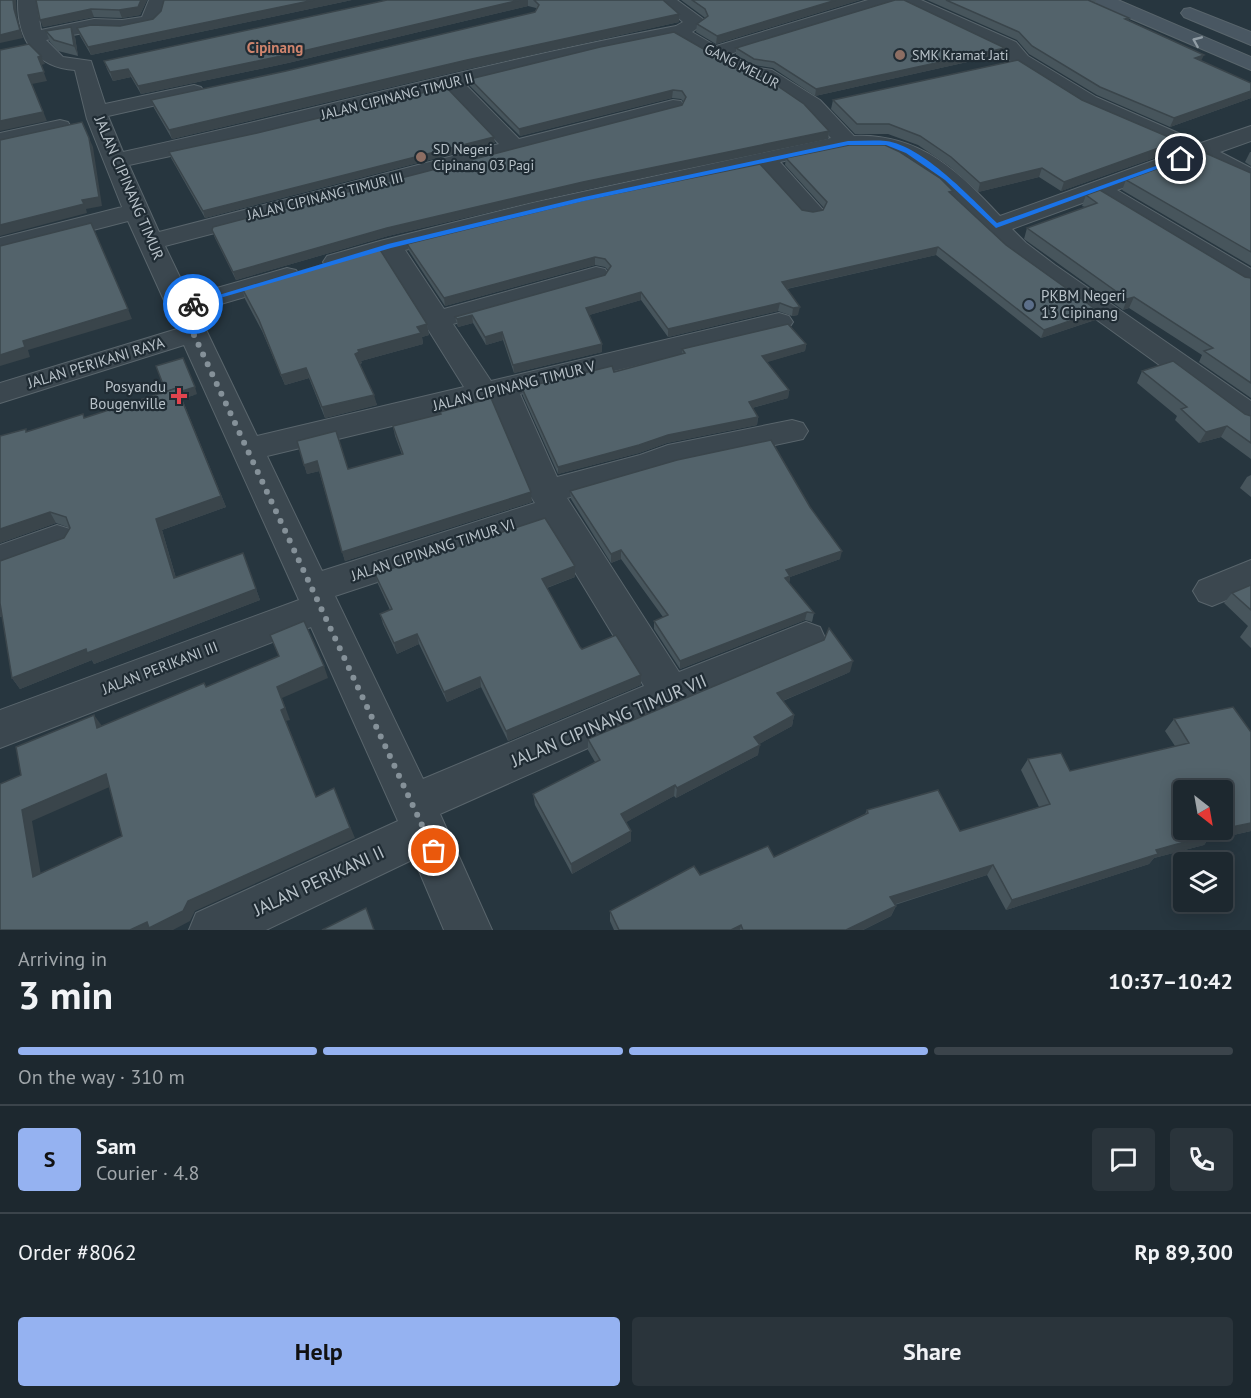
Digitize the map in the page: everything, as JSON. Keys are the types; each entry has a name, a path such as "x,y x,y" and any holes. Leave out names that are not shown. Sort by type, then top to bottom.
{"main road":[{"path":"1103,0 1251,64"},
{"path":"1178,8 1251,39"}],"street":[{"path":"27,0 26,16 31,42 93,25 122,26 148,21 152,18 158,0"},
{"name":"GANG MELUR","path":"666,0 696,23 678,31"},
{"path":"715,52 887,0"},
{"path":"906,0 1009,46 1010,61 1088,102 1202,152 1251,177"},
{"name":"GANG MELUR","path":"678,31 748,72 765,74 822,104 848,143"},
{"name":"JALAN CIPINANG TIMUR II","path":"116,161 258,130 600,46 678,31"},
{"name":"JALAN CIPINANG TIMUR","path":"31,42 54,60 96,63 97,115 136,211 419,818 468,930"},
{"path":"451,82 515,148"},
{"path":"0,140 209,88"},
{"name":"JALAN CIPINANG TIMUR III","path":"151,242 673,106"},
{"path":"1251,133 996,226 1014,246 1251,416"},
{"name":"JALAN PERIKANI RAYA","path":"0,393 187,320 388,246 584,199 848,143 887,143 908,152 948,179 996,226"},
{"path":"764,159 812,212"},
{"path":"1096,188 1251,280"},
{"path":"0,246 136,211"},
{"path":"388,246 436,320 493,392 550,501 671,694"},
{"path":"436,320 596,275"},
{"name":"JALAN CIPINANG TIMUR V","path":"248,449 779,322"},
{"name":"JALAN CIPINANG TIMUR VI","path":"316,598 550,501 669,456 792,431"},
{"path":"0,559 57,538"},
{"path":"1212,591 1251,574"},
{"name":"JALAN PERIKANI III","path":"0,729 316,598"},
{"name":"JALAN CIPINANG TIMUR VII","path":"419,818 671,694 806,638"},
{"name":"JALAN PERIKANI II","path":"213,930 419,818"}],"building":[{"path":"0,0 13,0 20,30 0,35"},
{"path":"36,0 141,0 138,7 119,10 91,9 40,20"},
{"path":"164,0 314,0 88,47 77,28 91,25 120,26 153,19 161,11"},
{"path":"387,0 520,0 286,55 138,86 128,69 110,72 104,61"},
{"path":"534,0 663,0 679,14 467,60 169,130 151,100 286,71 535,12 539,5"},
{"path":"692,0 836,0 717,36 697,24 708,16 705,9"},
{"path":"895,0 904,0 1005,48 816,89 774,62 754,59 736,48"},
{"path":"946,0 1088,0 1204,55 1195,58 1251,83 1251,91 1174,118 1100,87 1032,46 1019,32"},
{"path":"71,27 74,46 54,40 46,31"},
{"path":"674,32 740,70 760,74 804,104 829,131 583,182 387,228 233,272 212,230 213,227 682,105 686,97 682,91 673,90 519,129 470,79 600,47"},
{"path":"29,44 41,56 38,57 44,72 28,75 43,112 0,121 0,50"},
{"path":"1018,60 1082,100 1178,141 1064,182 1042,168 980,183 951,157 920,136 889,124 857,124 833,100"},
{"path":"446,87 494,137 203,211 169,152 257,133"},
{"path":"82,122 89,138 99,197 82,200 84,204 0,225 0,140"},
{"path":"849,145 885,145 940,178 953,191 949,192 1006,245 1098,311 1044,330 938,247 782,282 800,307 793,308 780,303 668,329 641,292 586,308 602,344 513,365 502,332 485,337 472,315 457,319 455,317 605,275 611,266 605,259 595,257 444,298 407,244 584,200 760,164 802,210 813,212 823,210 827,202 786,158"},
{"path":"1203,152 1251,173 1251,252 1126,180"},
{"path":"1100,190 1245,277 1251,278 1251,383 1204,351 1213,348 1134,297 1127,299 1027,228 1097,203 1086,195"},
{"path":"91,223 128,309 23,341 25,347 0,355 0,246"},
{"path":"379,248 427,324 417,327 421,333 358,350 359,352 355,354 374,395 322,407 306,368 281,375 259,320 242,288"},
{"path":"788,324 806,344 762,356 789,390 749,402 758,417 668,435 558,467 522,388 612,366 614,372 685,353 682,349"},
{"path":"183,358 195,387 179,392 177,388 166,392 156,366"},
{"path":"1173,361 1245,414 1251,416 1251,443 1227,426 1206,432 1181,409 1187,407 1142,371"},
{"path":"177,388 221,496 156,519 174,578 243,553 256,589 87,653 86,649 12,678 0,603 0,561 64,538 70,528 66,517 50,512 0,529 0,436 26,429 26,432 83,414 84,418"},
{"path":"491,398 531,492 342,552 317,461 304,465 297,441 336,431 348,469 403,454 393,426"},
{"path":"771,440 810,507 842,551 786,570 790,576 785,578 814,613 807,612 680,661 654,621 668,615 621,550 611,554 570,491 677,460"},
{"path":"545,518 575,566 542,579 580,647 582,649 616,635 641,675 506,731 480,677 444,692 417,634 394,643 380,614 392,609 375,574"},
{"path":"1251,585 1251,610 1232,593"},
{"path":"304,621 324,666 277,687 285,708 281,710 316,797 334,788 350,828 188,901 183,911 149,928 147,922 130,930 0,930 0,784 21,775 16,747 94,715 97,728 204,683 206,687 279,656 270,635","holes":["106,774 122,836 33,877 22,810"]},
{"path":"829,628 853,661 777,693 794,715 754,737 760,745 677,788 675,785 621,814 631,831 571,864 533,794 600,760 588,739 824,640"},
{"path":"1233,707 1251,732 1251,823 1233,827 1233,780 1173,780 1173,840 1192,840 1156,850 1158,854 1012,900 993,865 890,897 896,906 846,930 743,930 741,925 731,930 619,930 610,911 694,866 700,875 768,846 774,857 868,813 867,810 938,790 960,831 1050,804 1028,759 1061,753 1070,771 1189,743 1174,719"},
{"path":"366,908 374,930 322,930"}],"way so far":[{"path":"193,304 181,307 434,851"}],"place":[{"name":"SMK Kramat Jati","path":"900,55"},
{"name":"SD Negeri Cipinang 03 Pagi","path":"421,157"},
{"name":"PKBM Negeri 13 Cipinang","path":"1029,305"},
{"name":"Posyandu Bougenville","path":"179,396"}],"district":[{"name":"Cipinang","path":"275,48"}],"route":[{"path":"193,304 388,246 584,199 848,143 887,143 908,152 948,179 996,226 1181,159"}]}
